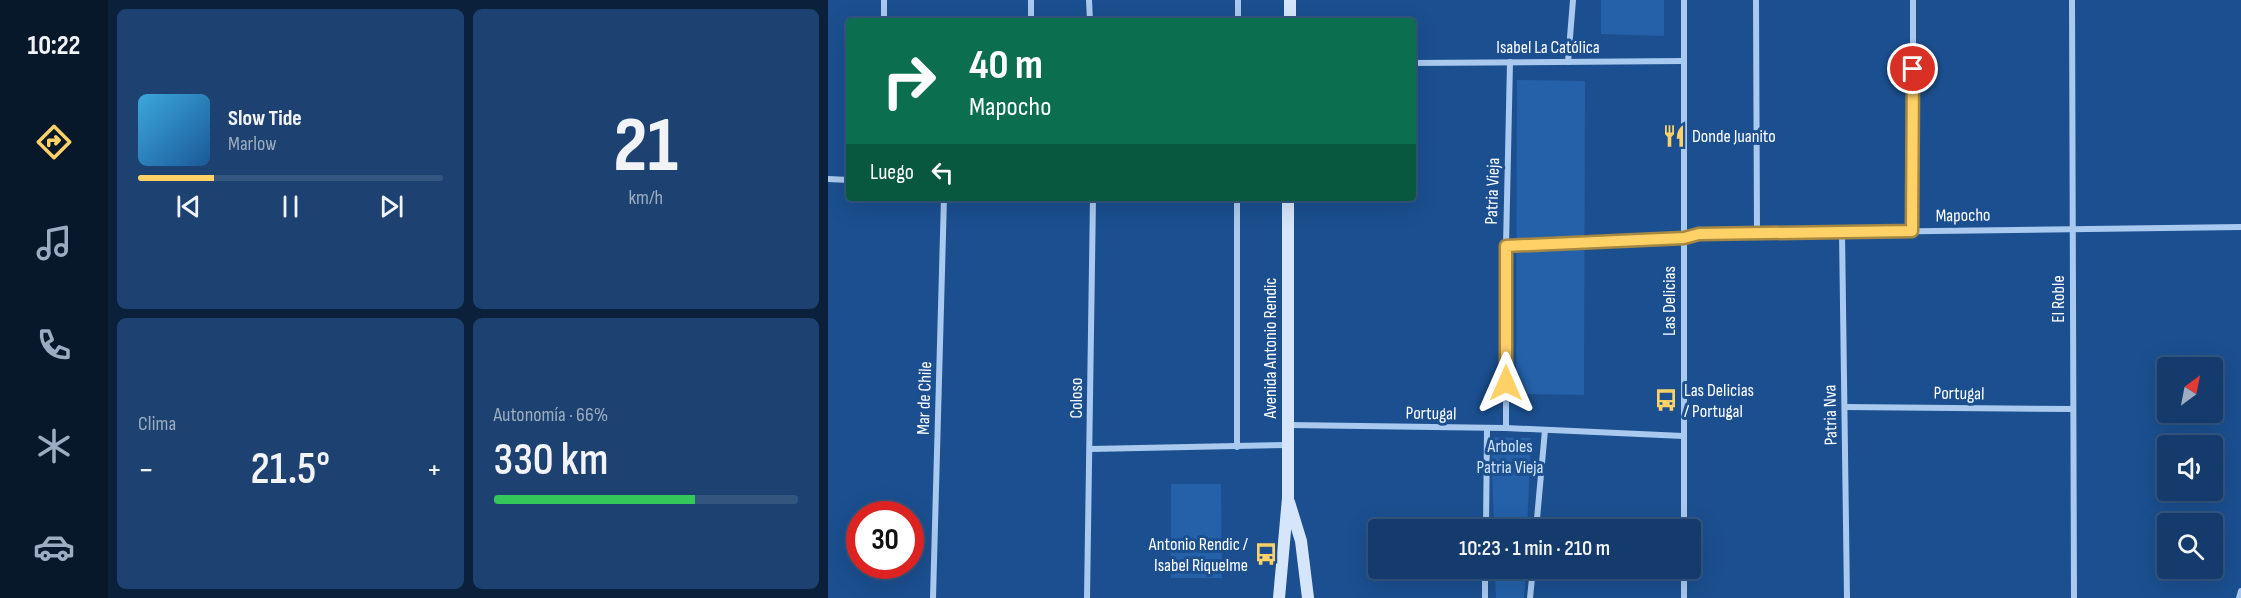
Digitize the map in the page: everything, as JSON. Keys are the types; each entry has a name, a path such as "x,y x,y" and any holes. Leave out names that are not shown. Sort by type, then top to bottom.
{"main road":[{"path":"1290,0 1290,18"},
{"name":"Avenida Antonio Rendic","path":"1279,598 1288,498 1288,201"},
{"name":"Avenida Antonio Rendic","path":"1288,498 1301,541 1308,598"}],"street":[{"path":"884,0 884,18"},
{"path":"1031,0 1031,18"},
{"path":"1089,0 1090,18"},
{"path":"1238,0 1238,18"},
{"path":"1568,62 1573,0"},
{"name":"Las Delicias","path":"1683,0 1684,519"},
{"path":"1756,0 1757,233"},
{"path":"1912,231 1913,0"},
{"name":"El Roble","path":"2072,0 2074,598"},
{"name":"Isabel La Católica","path":"1416,63 1684,61"},
{"name":"Patria Vieja","path":"1506,428 1506,246 1510,62"},
{"path":"828,179 846,180"},
{"name":"Mar de Chile","path":"933,598 944,201"},
{"name":"Coloso","path":"1087,598 1093,201"},
{"name":"Avenida Antonio Rendic","path":"1236,447 1237,201"},
{"name":"Mapocho","path":"1506,246 1684,238 1699,234 2241,227"},
{"name":"Patria Nva","path":"1842,232 1847,598"},
{"name":"Portugal","path":"1845,407 2073,409"},
{"name":"Portugal","path":"1287,425 1506,428 1683,436"},
{"path":"1486,519 1487,429"},
{"path":"1537,519 1545,430"},
{"path":"1091,449 1288,445"},
{"path":"1485,579 1485,598"},
{"path":"1530,598 1532,579"},
{"path":"1684,579 1684,598"},
{"path":"2239,598 2241,591"}],"green space":[{"path":"1601,0 1664,0 1664,36 1601,34"},
{"path":"1517,80 1585,81 1584,395 1516,394"},
{"name":"Arboles Patria Vieja","path":"1491,437 1531,438 1527,519 1494,519"},
{"path":"1171,484 1221,484 1222,578 1171,578"},
{"path":"1495,579 1525,579 1524,598 1496,598"}],"place":[{"name":"Donde Juanito","path":"1674,136"},
{"name":"Las Delicias / Portugal","path":"1666,400"},
{"name":"Antonio Rendic / Isabel Riquelme","path":"1266,554"}],"route":[{"path":"1506,383 1506,246 1684,238 1699,234 1912,231 1913,69"}]}
